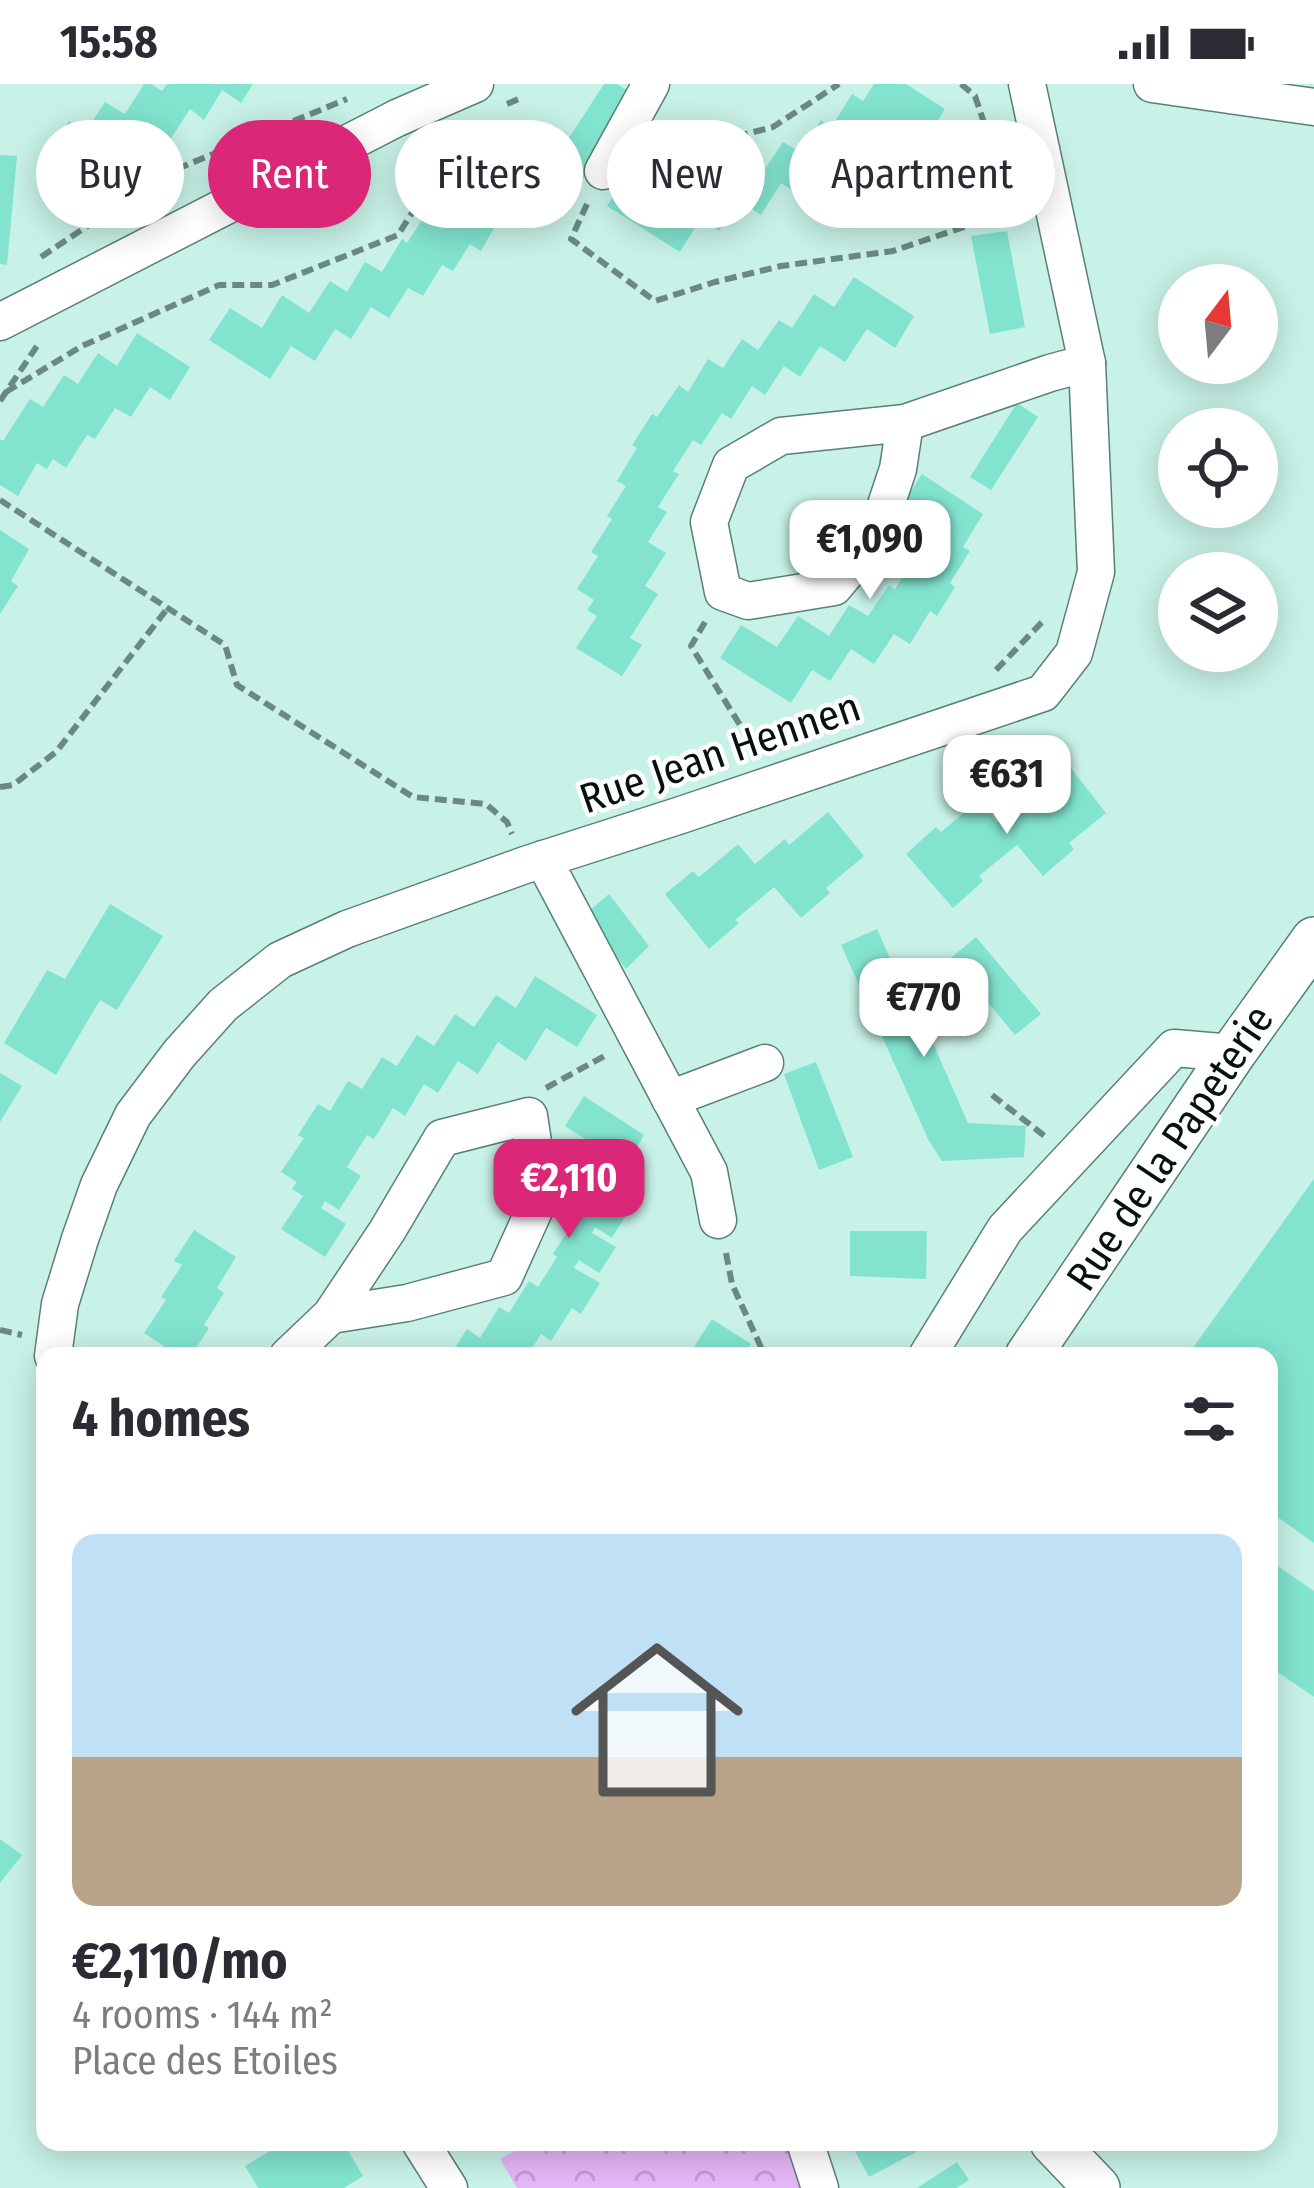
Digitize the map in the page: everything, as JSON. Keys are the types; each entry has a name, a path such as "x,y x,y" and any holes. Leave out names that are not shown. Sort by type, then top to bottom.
{"main road":[{"name":"Rue de la Papeterie","path":"1034,1347 1314,940"},
{"path":"1062,2151 1097,2188"}],"street":[{"path":"0,322 397,118 475,84"},
{"path":"603,171 651,84"},
{"name":"Rue Jean Hennen","path":"54,1347 60,1304 80,1239 133,1115 223,1005 280,960 346,929 534,862 1043,693 1074,653 1096,572 1088,364 1028,84"},
{"path":"1153,84 1314,107"},
{"path":"905,423 898,469 875,538 834,587 748,601 723,592 709,522 731,465 781,436 905,423 1088,364"},
{"path":"534,862 638,1038 709,1172 718,1220"},
{"path":"933,1347 1005,1229 1174,1048 1233,1053"},
{"path":"670,1099 765,1063"},
{"path":"297,1347 331,1315 442,1138 529,1116 541,1195 504,1276 407,1303 331,1315"},
{"path":"426,2151 449,2188"},
{"path":"808,2151 820,2188"}],"path":[{"path":"839,84 773,127 603,171 571,239 655,302 781,266 892,251 962,228"},
{"path":"962,84 975,96 983,120"},
{"path":"34,261 166,173 360,94"},
{"path":"5,392 82,346 219,285 272,286 398,235 402,228"},
{"path":"0,500 225,645 236,685 413,797 486,804 507,822 534,862"},
{"path":"723,592 692,646 758,754"},
{"path":"0,787 13,785 56,752 167,609"},
{"path":"991,675 1048,615"},
{"path":"529,1116 539,1092 638,1038"},
{"path":"992,1095 1072,1157"},
{"path":"718,1220 733,1285 761,1347"}],"green space":[{"path":"514,2151 791,2151 804,2188 517,2188 500,2159"}],"building":[{"path":"144,84 162,91 167,84 253,84 241,103 222,90 204,120 190,109 183,120 93,120 105,102 125,114"},
{"path":"604,84 617,84 636,96 621,120 607,120 607,141 583,179 581,120"},
{"path":"874,84 906,84 945,109 938,120 836,120 852,94 863,101"},
{"path":"783,142 789,146 789,188 781,183 765,209 765,169"},
{"path":"0,155 17,156 7,265 0,264"},
{"path":"417,228 494,228 481,251 470,244 453,271 442,265 423,296 408,288 389,318 371,307 351,339 335,329 315,361 291,346 270,379 209,340 230,308 262,328 282,295 309,313 330,281 347,292 365,262 382,272 402,239 407,243"},
{"path":"642,228 695,228 680,252"},
{"path":"1007,231 1025,327 990,334 971,236"},
{"path":"854,277 914,316 895,348 867,329 845,362 820,346 800,377 784,366 765,395 752,386 731,419 722,413 701,445 693,440 673,471 679,474 658,507 667,512 648,542 666,553 645,586 658,594 630,638 642,645 622,676 576,648 597,616 587,610 594,600 577,589 598,556 591,552 626,486 617,481 652,414 657,417 679,385 688,392 708,359 723,368 742,339 758,350 779,320 792,328 814,294 834,307"},
{"path":"137,333 190,367 170,400 150,387 131,417 115,408 95,439 87,435 66,468 53,459 47,469 37,463 18,496 0,485 0,439 30,399 43,407 64,375 78,384 98,353 117,366"},
{"path":"1017,403 1038,417 991,490 970,477"},
{"path":"922,474 983,514 963,547 970,551 950,583 955,587 937,616 930,611 910,644 894,634 874,664 851,649 830,681 812,670 791,703 720,658 741,625 777,647 798,616 829,636 849,605 868,616 889,585 895,589 913,560 899,551 920,519 901,506"},
{"path":"0,530 29,549 11,581 18,586 0,614"},
{"path":"1070,767 1106,813 1069,843 1074,849 1043,876 1017,845 979,876 983,881 953,908 906,854 936,827 941,832 979,800 997,822"},
{"path":"828,812 864,856 826,888 830,893 801,918 774,887 709,949 665,894 693,871 699,877 738,844 755,864 785,839 789,845"},
{"path":"609,894 649,946 626,969 584,915"},
{"path":"110,904 163,936 117,1010 100,1000 56,1075 4,1043 47,970 65,979"},
{"path":"877,929 911,1006 932,997 945,1027 929,1034 968,1123 1026,1126 1024,1157 942,1161 929,1141 841,945"},
{"path":"976,937 1041,1014 1015,1035 951,958"},
{"path":"535,976 597,1015 577,1047 546,1028 526,1061 498,1042 478,1074 458,1061 438,1093 424,1084 405,1116 393,1108 374,1139 367,1135 347,1167 361,1176 339,1210 325,1201 321,1208 346,1224 325,1257 281,1229 303,1196 292,1189 297,1182 281,1172 304,1138 298,1135 318,1104 330,1111 348,1081 362,1089 382,1057 397,1066 417,1035 434,1046 455,1014 474,1027 496,995 516,1008"},
{"path":"816,1062 853,1157 819,1170 784,1074"},
{"path":"0,1073 22,1086 0,1122"},
{"path":"584,1096 644,1135 631,1157 611,1144 606,1152 640,1174 624,1200 606,1188 601,1196 627,1213 612,1238 595,1227 592,1233 616,1247 599,1273 579,1260 574,1268 600,1283 581,1314 572,1308 551,1341 541,1334 533,1347 456,1347 467,1329 480,1338 499,1307 509,1313 529,1281 538,1287 557,1257 553,1254 574,1221 567,1217 586,1187 565,1174 587,1140 565,1126"},
{"path":"1314,1179 1314,1543 1278,1517 1278,1347 1193,1347"},
{"path":"194,1230 236,1257 217,1288 224,1293 197,1347 165,1347 144,1333 182,1265 174,1261"},
{"path":"850,1231 927,1231 926,1279 850,1276"},
{"path":"712,1319 751,1344 749,1347 694,1347"},
{"path":"1278,1566 1314,1591 1314,1697 1278,1672"},
{"path":"0,1839 22,1855 0,1883"},
{"path":"270,2151 348,2151 363,2176 344,2188 258,2188 245,2166"},
{"path":"855,2151 918,2151 869,2177"},
{"path":"957,2162 969,2180 956,2188 917,2188"}]}
